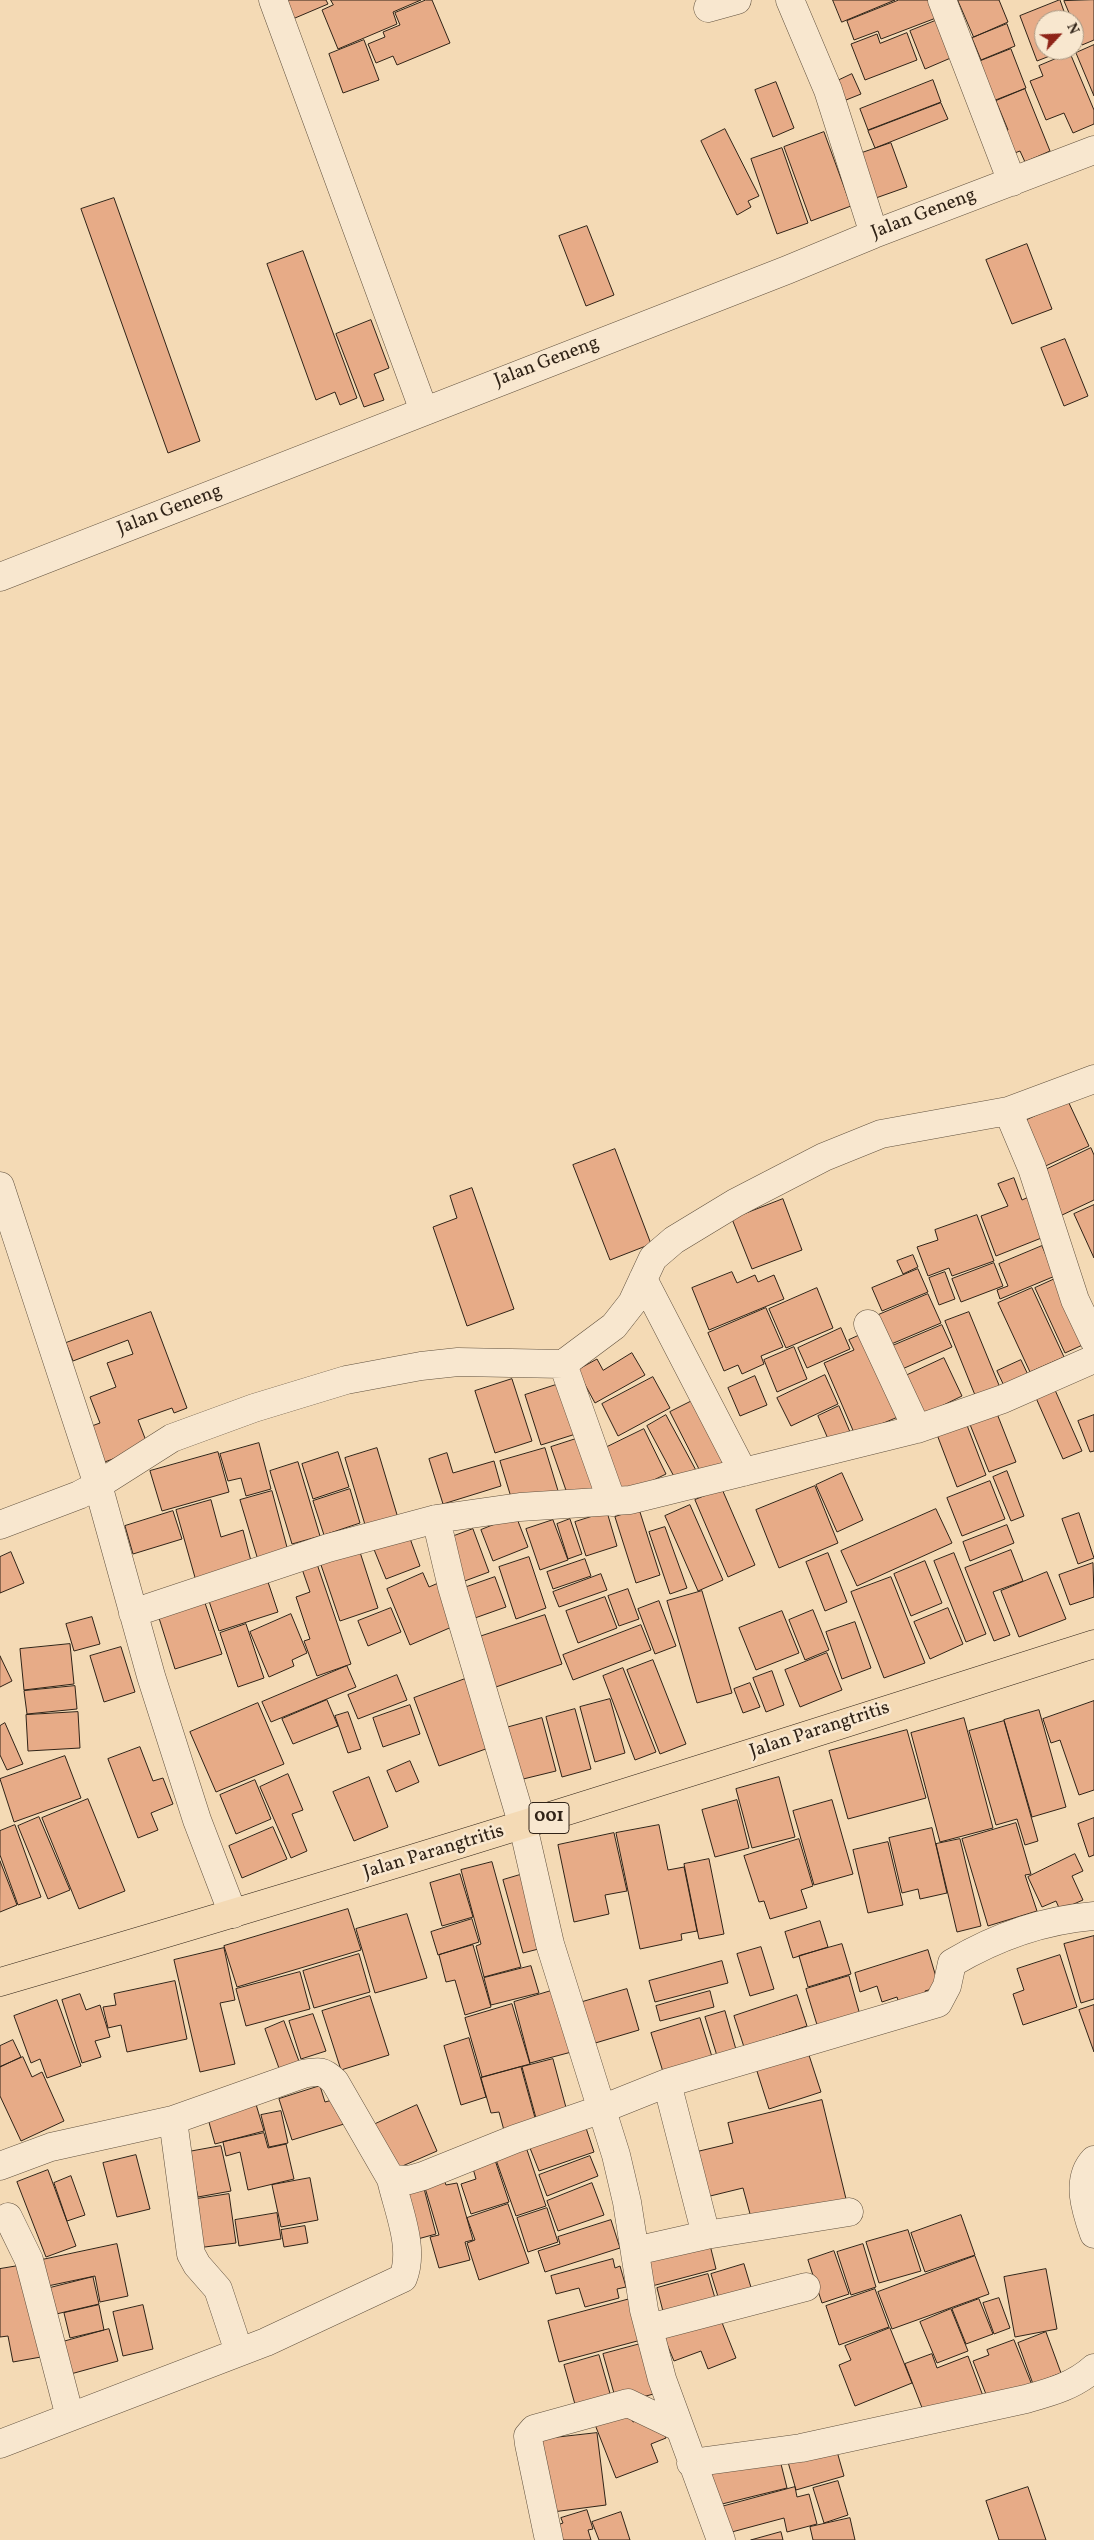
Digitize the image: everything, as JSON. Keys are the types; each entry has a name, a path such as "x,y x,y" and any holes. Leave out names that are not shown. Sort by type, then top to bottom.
{"main road":[{"name":"Jalan Parangtritis","path":"0,1982 523,1826 1094,1644"}],"street":[{"path":"273,0 424,411"},
{"path":"708,8 737,0"},
{"path":"790,0 828,90 874,234"},
{"path":"942,0 1012,182"},
{"name":"Jalan Geneng","path":"0,577 787,270 874,234 1094,150"},
{"path":"0,1525 79,1495 172,1438 254,1408 346,1380 421,1366 458,1362 563,1364 614,1326 632,1303 653,1258 674,1240 735,1203 824,1157 881,1134 1008,1111 1094,1079"},
{"path":"1008,1111 1032,1168 1075,1300 1094,1340"},
{"path":"0,1186 98,1484 133,1613 197,1820 233,1914"},
{"path":"643,1278 743,1472"},
{"path":"868,1324 917,1429"},
{"path":"133,1613 328,1548 436,1518 520,1507 612,1502 684,1489 743,1472 917,1429 1003,1399 1094,1359"},
{"path":"563,1364 612,1502"},
{"path":"436,1518 452,1587 523,1826 550,1944 602,2109 627,2202 649,2328 662,2379 691,2463 721,2540"},
{"path":"391,2180 409,2180 439,2171 552,2125 602,2109 667,2083 938,2003 947,1986 952,1963 984,1944 1036,1926 1094,1916"},
{"path":"0,2166 51,2147 173,2120 302,2074 326,2073 335,2082 391,2180 408,2249 407,2268 403,2278 239,2352 0,2444"},
{"path":"667,2083 706,2235"},
{"path":"173,2120 191,2254 197,2265 218,2290 239,2352"},
{"path":"1094,2160 1086,2168 1083,2193 1094,2234"},
{"path":"636,2251 706,2235 849,2212"},
{"path":"3,2217 29,2260 70,2417"},
{"path":"649,2328 806,2287"},
{"path":"691,2463 801,2448 1026,2399 1055,2391 1086,2375 1094,2368"},
{"path":"549,2540 529,2444 528,2436 534,2429 628,2403 678,2427"}],"building":[{"path":"280,0 326,0 328,4 288,21"},
{"path":"331,0 421,0 393,12 397,24 338,49 322,10 333,5"},
{"path":"426,0 432,0 450,43 397,65 393,56 376,63 368,44 385,37 383,32 400,25 395,13"},
{"path":"833,0 895,0 842,22"},
{"path":"899,0 929,0 936,18 881,39 878,31 854,40 847,21"},
{"path":"958,0 999,0 1008,22 974,37"},
{"path":"1060,0 1064,10 1035,10"},
{"path":"1094,0 1094,40 1084,44 1084,10 1068,10 1064,1"},
{"path":"1034,10 1034,53 1020,16"},
{"path":"945,17 960,54 925,69 910,31"},
{"path":"1007,24 1015,46 981,60 972,38"},
{"path":"907,33 917,60 865,80 851,44 877,34 880,43"},
{"path":"364,40 379,80 343,93 329,54"},
{"path":"1094,45 1094,96 1079,60 1084,60 1084,49"},
{"path":"1011,49 1026,88 988,103 973,64"},
{"path":"1053,60 1073,60 1094,110 1094,124 1073,133 1064,113 1046,120 1030,81 1043,76 1039,66"},
{"path":"852,74 861,94 841,102 833,83"},
{"path":"933,80 941,102 868,130 860,109"},
{"path":"776,82 794,128 773,137 755,90"},
{"path":"1025,89 1050,151 1025,162 1020,151 1012,154 1002,132 1008,130 996,101"},
{"path":"941,103 948,119 875,148 868,131"},
{"path":"725,129 759,196 748,201 751,207 737,215 701,141"},
{"path":"824,132 851,206 811,221 784,147"},
{"path":"891,143 907,187 873,199 856,155"},
{"path":"782,148 808,223 777,234 751,159"},
{"path":"114,198 200,441 168,453 81,209"},
{"path":"587,226 614,295 586,306 559,236"},
{"path":"1027,244 1052,309 1012,324 986,260"},
{"path":"303,251 357,398 340,405 335,392 316,400 267,264"},
{"path":"371,320 389,368 374,374 384,400 364,407 336,334"},
{"path":"1065,339 1088,396 1064,406 1041,348"},
{"path":"1068,1101 1089,1146 1039,1169 1018,1124"},
{"path":"1091,1148 1094,1155 1094,1200 1060,1216 1039,1173"},
{"path":"615,1149 651,1244 610,1260 573,1165"},
{"path":"1014,1178 1022,1200 1033,1195 1049,1235 996,1256 981,1216 1008,1206 998,1184"},
{"path":"472,1188 514,1309 467,1326 433,1227 457,1218 450,1196"},
{"path":"783,1199 802,1250 752,1269 732,1219"},
{"path":"1094,1205 1094,1258 1074,1214"},
{"path":"977,1215 994,1261 952,1276 949,1268 928,1276 917,1247 938,1240 935,1230"},
{"path":"1042,1246 1055,1276 1000,1299 997,1290 1008,1286 999,1264"},
{"path":"913,1255 918,1267 903,1274 897,1261"},
{"path":"994,1263 1003,1286 961,1302 952,1279"},
{"path":"918,1269 928,1292 882,1311 872,1288"},
{"path":"732,1272 737,1283 755,1275 758,1282 774,1275 784,1299 709,1330 692,1288"},
{"path":"945,1272 955,1299 939,1305 929,1278"},
{"path":"1057,1278 1087,1343 1065,1353 1035,1288"},
{"path":"817,1288 833,1328 786,1348 769,1309"},
{"path":"1032,1288 1064,1357 1030,1372 998,1303"},
{"path":"928,1294 941,1323 889,1345 876,1316"},
{"path":"766,1308 783,1347 761,1356 764,1364 742,1374 738,1365 724,1371 708,1333"},
{"path":"151,1312 187,1408 174,1413 172,1408 138,1420 148,1446 102,1463 89,1427 100,1423 90,1397 116,1387 107,1363 133,1354 128,1340 73,1361 66,1343"},
{"path":"969,1312 1001,1390 977,1400 945,1321"},
{"path":"942,1325 952,1347 900,1370 890,1347"},
{"path":"841,1328 850,1349 807,1368 798,1348"},
{"path":"869,1331 905,1414 855,1435 824,1363 854,1350 849,1340"},
{"path":"794,1347 807,1379 777,1392 764,1360"},
{"path":"632,1353 645,1375 595,1403 577,1370 597,1359 603,1370"},
{"path":"944,1358 962,1396 919,1417 901,1378"},
{"path":"1021,1360 1030,1379 1006,1390 997,1371"},
{"path":"825,1375 838,1404 791,1426 777,1398"},
{"path":"755,1376 767,1405 740,1416 728,1388"},
{"path":"653,1377 670,1408 618,1436 602,1404"},
{"path":"512,1379 532,1441 495,1453 475,1391"},
{"path":"565,1382 582,1432 541,1445 525,1395"},
{"path":"1055,1390 1082,1451 1063,1459 1036,1398"},
{"path":"692,1401 724,1464 702,1475 670,1412"},
{"path":"839,1406 850,1432 829,1441 818,1416"},
{"path":"996,1411 1016,1462 989,1472 969,1422"},
{"path":"666,1415 698,1474 678,1484 647,1426"},
{"path":"1094,1415 1094,1451 1090,1452 1078,1421"},
{"path":"965,1420 986,1475 957,1487 936,1432"},
{"path":"644,1429 666,1474 623,1495 601,1450"},
{"path":"582,1437 600,1489 569,1499 551,1447"},
{"path":"259,1443 271,1489 246,1496 241,1478 228,1481 220,1454"},
{"path":"377,1448 398,1518 366,1528 345,1458"},
{"path":"545,1448 559,1494 514,1507 500,1461"},
{"path":"218,1452 229,1492 162,1511 150,1471"},
{"path":"338,1452 349,1487 313,1499 302,1464"},
{"path":"447,1453 453,1473 494,1461 501,1486 443,1504 429,1459"},
{"path":"298,1462 320,1536 292,1544 270,1471"},
{"path":"1007,1471 1024,1516 1011,1521 993,1477"},
{"path":"842,1473 863,1520 837,1532 816,1485"},
{"path":"990,1481 1005,1519 962,1536 947,1498"},
{"path":"815,1486 838,1543 779,1568 756,1510"},
{"path":"350,1489 360,1523 324,1535 313,1501"},
{"path":"722,1489 755,1565 728,1577 695,1500"},
{"path":"272,1491 288,1551 258,1560 240,1500"},
{"path":"211,1500 221,1537 243,1530 252,1565 196,1581 176,1510"},
{"path":"690,1505 723,1580 698,1591 665,1516"},
{"path":"639,1509 660,1575 636,1583 615,1517"},
{"path":"936,1509 952,1543 857,1586 841,1551"},
{"path":"173,1511 182,1539 133,1554 125,1526"},
{"path":"607,1512 617,1546 586,1556 575,1522"},
{"path":"1079,1513 1094,1558 1078,1564 1062,1519"},
{"path":"516,1516 528,1547 493,1561 481,1530"},
{"path":"570,1519 582,1554 568,1559 557,1524"},
{"path":"553,1520 568,1560 540,1570 526,1529"},
{"path":"1007,1525 1014,1543 970,1561 963,1542"},
{"path":"665,1527 687,1588 670,1594 649,1532"},
{"path":"473,1529 489,1572 462,1582 446,1539"},
{"path":"408,1533 420,1566 386,1579 373,1547"},
{"path":"359,1549 378,1608 340,1621 320,1562"},
{"path":"1011,1550 1023,1581 993,1592 1010,1635 994,1641 965,1568"},
{"path":"11,1552 24,1583 0,1593 0,1557"},
{"path":"828,1553 847,1602 825,1611 806,1562"},
{"path":"954,1553 986,1634 966,1642 934,1561"},
{"path":"529,1557 546,1608 516,1619 499,1567"},
{"path":"585,1559 591,1576 553,1589 547,1572"},
{"path":"316,1561 351,1664 317,1676 304,1641 310,1639 296,1597 310,1592 301,1566"},
{"path":"925,1561 942,1603 911,1616 894,1574"},
{"path":"1093,1563 1094,1597 1070,1605 1059,1575"},
{"path":"1047,1572 1066,1619 1019,1637 1001,1591"},
{"path":"423,1573 429,1587 443,1581 461,1623 410,1645 387,1589"},
{"path":"601,1574 607,1590 559,1607 553,1592"},
{"path":"495,1577 506,1607 472,1619 461,1589"},
{"path":"891,1577 925,1663 884,1678 851,1592"},
{"path":"267,1579 278,1612 219,1631 208,1598"},
{"path":"628,1589 639,1619 619,1626 608,1596"},
{"path":"702,1591 732,1693 697,1703 667,1601"},
{"path":"605,1597 617,1628 578,1643 566,1611"},
{"path":"659,1601 676,1646 655,1654 638,1609"},
{"path":"205,1603 222,1654 175,1669 159,1618"},
{"path":"391,1608 401,1632 368,1646 358,1621"},
{"path":"948,1608 963,1644 930,1659 914,1622"},
{"path":"813,1610 829,1650 805,1660 789,1620"},
{"path":"782,1611 799,1653 756,1670 739,1628"},
{"path":"291,1614 307,1653 292,1660 294,1666 269,1677 250,1632"},
{"path":"545,1615 562,1664 493,1688 476,1638"},
{"path":"92,1617 100,1644 74,1651 66,1624"},
{"path":"855,1622 871,1668 842,1679 826,1632"},
{"path":"246,1624 264,1678 238,1687 220,1633"},
{"path":"641,1625 651,1650 573,1680 563,1655"},
{"path":"70,1644 74,1684 24,1690 20,1649"},
{"path":"121,1647 135,1692 104,1702 90,1656"},
{"path":"827,1653 842,1690 800,1707 785,1670"},
{"path":"0,1656 12,1681 0,1687"},
{"path":"653,1660 686,1744 660,1754 627,1670"},
{"path":"347,1666 356,1687 271,1722 262,1702"},
{"path":"623,1668 656,1752 635,1760 603,1676"},
{"path":"772,1671 784,1705 766,1712 753,1678"},
{"path":"397,1675 407,1700 358,1719 348,1695"},
{"path":"465,1679 491,1747 439,1766 414,1698"},
{"path":"750,1683 760,1707 743,1713 734,1689"},
{"path":"75,1686 77,1709 27,1714 24,1691"},
{"path":"610,1699 625,1753 595,1762 580,1707"},
{"path":"327,1700 338,1726 293,1744 282,1719"},
{"path":"1094,1701 1094,1790 1079,1795 1060,1740 1051,1743 1043,1719"},
{"path":"258,1703 284,1764 216,1792 190,1732"},
{"path":"410,1705 420,1734 383,1747 373,1718"},
{"path":"575,1709 591,1769 562,1777 546,1717"},
{"path":"1039,1710 1066,1807 1032,1817 1004,1720"},
{"path":"78,1712 80,1748 28,1751 26,1715"},
{"path":"348,1712 361,1749 348,1753 335,1716"},
{"path":"542,1718 556,1771 515,1781 502,1729"},
{"path":"964,1718 993,1828 940,1842 911,1733"},
{"path":"1004,1721 1038,1841 1025,1845 1017,1819 996,1825 969,1731"},
{"path":"5,1723 23,1764 7,1770 0,1755 0,1726"},
{"path":"907,1730 926,1798 848,1819 829,1751"},
{"path":"140,1747 153,1781 163,1778 173,1804 151,1813 158,1830 138,1838 108,1759"},
{"path":"65,1756 81,1798 14,1822 0,1779"},
{"path":"410,1761 419,1782 396,1792 387,1771"},
{"path":"288,1774 303,1810 292,1814 307,1851 291,1858 260,1787"},
{"path":"369,1777 388,1827 354,1841 333,1792"},
{"path":"779,1777 795,1837 752,1848 736,1789"},
{"path":"255,1780 271,1819 236,1834 220,1795"},
{"path":"88,1799 125,1891 79,1909 42,1818"},
{"path":"737,1800 749,1848 715,1857 702,1810"},
{"path":"832,1800 853,1874 814,1885 793,1811"},
{"path":"39,1817 70,1890 48,1899 18,1826"},
{"path":"1094,1818 1094,1855 1089,1857 1078,1824"},
{"path":"1016,1823 1031,1874 1025,1875 1037,1911 988,1926 962,1839"},
{"path":"15,1825 41,1897 18,1905 0,1855 0,1831"},
{"path":"659,1825 668,1870 684,1867 697,1931 681,1934 682,1940 640,1949 616,1833"},
{"path":"273,1827 287,1859 242,1878 229,1846"},
{"path":"932,1828 947,1893 920,1899 918,1889 902,1893 889,1838"},
{"path":"614,1833 627,1891 605,1895 609,1914 574,1922 558,1845"},
{"path":"799,1839 813,1886 801,1890 807,1908 770,1919 764,1901 759,1902 744,1856"},
{"path":"960,1839 981,1926 957,1932 936,1844"},
{"path":"888,1842 903,1905 868,1913 853,1850"},
{"path":"1075,1854 1083,1871 1072,1876 1083,1900 1060,1910 1056,1901 1042,1907 1028,1877"},
{"path":"709,1859 724,1934 699,1939 684,1864"},
{"path":"0,1861 17,1905 0,1912"},
{"path":"492,1862 521,1967 484,1977 476,1946 481,1944 461,1870"},
{"path":"530,1872 550,1946 523,1953 503,1880"},
{"path":"460,1874 473,1917 442,1926 430,1883"},
{"path":"348,1909 361,1950 237,1987 224,1946"},
{"path":"407,1914 427,1978 375,1993 356,1929"},
{"path":"472,1919 479,1942 438,1955 431,1932"},
{"path":"820,1921 828,1947 793,1958 785,1932"},
{"path":"1094,1936 1094,1999 1081,2003 1064,1944"},
{"path":"842,1944 851,1974 808,1987 799,1956"},
{"path":"473,1945 491,2007 465,2015 455,1980 446,1982 439,1955"},
{"path":"761,1947 774,1989 750,1996 737,1954"},
{"path":"224,1948 235,2000 220,2003 235,2064 200,2072 174,1960"},
{"path":"928,1950 939,1987 925,1991 929,2003 901,2011 897,1997 882,2002 877,1986 860,1992 855,1973"},
{"path":"359,1954 370,1992 314,2008 303,1971"},
{"path":"1060,1955 1077,2007 1023,2025 1013,1994 1024,1990 1017,1969"},
{"path":"722,1961 728,1983 655,2002 649,1981"},
{"path":"531,1966 539,1993 491,2005 484,1978"},
{"path":"300,1972 310,2009 246,2026 236,1989"},
{"path":"849,1976 860,2015 818,2028 806,1989"},
{"path":"175,1981 187,2039 127,2052 121,2025 108,2028 103,2007 116,2005 114,1994"},
{"path":"627,1989 639,2030 592,2044 579,2003"},
{"path":"551,1991 559,2018 570,2015 579,2050 530,2063 514,2002"},
{"path":"710,1991 714,2007 660,2021 656,2006"},
{"path":"80,1994 86,2010 100,2005 110,2037 95,2041 101,2057 82,2063 62,2000"},
{"path":"797,1995 807,2026 744,2047 734,2016"},
{"path":"370,1996 389,2055 341,2070 322,2011"},
{"path":"57,2000 81,2066 47,2078 40,2059 31,2063 14,2016"},
{"path":"512,2004 530,2064 482,2077 465,2018"},
{"path":"1094,2005 1094,2052 1079,2010"},
{"path":"725,2011 737,2053 718,2059 705,2017"},
{"path":"313,2014 326,2051 301,2059 289,2021"},
{"path":"700,2018 713,2060 664,2075 651,2033"},
{"path":"284,2021 300,2064 280,2071 265,2029"},
{"path":"469,2038 486,2097 461,2105 444,2046"},
{"path":"13,2040 21,2057 0,2067 0,2046"},
{"path":"807,2049 821,2092 769,2109 755,2065"},
{"path":"23,2057 32,2077 42,2072 64,2121 21,2141 0,2096 0,2067"},
{"path":"553,2059 568,2115 536,2118 522,2067"},
{"path":"521,2067 537,2125 505,2134 499,2112 491,2113 481,2078"},
{"path":"320,2086 325,2102 336,2099 344,2124 292,2140 279,2099"},
{"path":"822,2100 847,2203 753,2225 743,2188 702,2198 691,2153 733,2143 728,2123"},
{"path":"255,2101 264,2131 215,2144 207,2115"},
{"path":"417,2105 437,2151 391,2171 371,2126"},
{"path":"281,2111 288,2143 269,2147 261,2115"},
{"path":"586,2128 594,2152 539,2171 530,2148"},
{"path":"264,2133 268,2148 286,2144 294,2179 248,2190 240,2152 226,2156 223,2142"},
{"path":"221,2146 231,2191 198,2197 188,2152"},
{"path":"526,2147 546,2206 516,2216 495,2157"},
{"path":"136,2155 150,2209 117,2217 103,2163"},
{"path":"590,2156 598,2176 547,2196 539,2175"},
{"path":"494,2157 509,2202 471,2214 461,2184 476,2179 472,2165"},
{"path":"48,2170 76,2246 46,2257 17,2182"},
{"path":"442,2175 446,2185 457,2183 473,2240 465,2242 470,2260 439,2268 430,2237 439,2235 423,2181"},
{"path":"71,2176 85,2215 67,2221 54,2183"},
{"path":"310,2178 318,2220 281,2227 272,2185"},
{"path":"422,2181 436,2234 414,2240 399,2188"},
{"path":"592,2183 604,2215 558,2231 547,2201"},
{"path":"229,2194 236,2243 197,2248 190,2200"},
{"path":"508,2204 529,2263 479,2280 467,2243 475,2240 467,2218"},
{"path":"547,2208 558,2242 528,2252 517,2218"},
{"path":"277,2213 281,2239 239,2246 235,2220"},
{"path":"961,2215 975,2255 925,2272 911,2233"},
{"path":"611,2220 620,2248 545,2272 538,2251 560,2244 558,2237"},
{"path":"305,2226 308,2243 284,2247 281,2230"},
{"path":"908,2230 921,2271 879,2283 866,2242"},
{"path":"709,2241 716,2269 652,2286 645,2257"},
{"path":"117,2244 128,2296 100,2302 95,2276 43,2287 37,2261"},
{"path":"863,2244 876,2287 851,2295 837,2252"},
{"path":"834,2251 849,2294 822,2303 808,2260"},
{"path":"975,2256 989,2294 892,2329 878,2292"},
{"path":"613,2259 615,2268 620,2266 626,2287 617,2289 619,2298 585,2307 579,2288 556,2294 551,2276"},
{"path":"744,2264 753,2294 720,2303 711,2274"},
{"path":"24,2265 41,2357 13,2362 8,2336 0,2337 0,2269"},
{"path":"1046,2269 1057,2329 1015,2337 1004,2277"},
{"path":"708,2274 717,2305 665,2319 657,2288"},
{"path":"93,2277 99,2304 52,2315 46,2289"},
{"path":"875,2289 889,2327 839,2345 826,2306"},
{"path":"999,2298 1010,2328 994,2334 983,2303"},
{"path":"630,2299 641,2340 559,2362 548,2321"},
{"path":"979,2299 993,2334 966,2344 952,2309"},
{"path":"99,2305 104,2330 70,2338 64,2313"},
{"path":"143,2305 153,2349 123,2356 113,2312"},
{"path":"951,2309 968,2351 937,2363 920,2322"},
{"path":"719,2315 736,2358 708,2369 701,2351 674,2361 664,2337"},
{"path":"890,2328 912,2383 855,2406 839,2365 851,2360 845,2346"},
{"path":"109,2329 118,2361 67,2375 59,2343"},
{"path":"1046,2332 1061,2373 1033,2384 1018,2343"},
{"path":"1014,2340 1032,2385 989,2402 973,2361 989,2355 987,2350"},
{"path":"644,2343 657,2393 617,2404 603,2354"},
{"path":"932,2354 937,2368 968,2356 983,2396 926,2418 905,2364"},
{"path":"599,2355 611,2397 576,2408 564,2365"},
{"path":"626,2404 633,2422 646,2417 661,2425 666,2438 651,2444 658,2462 616,2478 592,2417"},
{"path":"597,2433 606,2505 545,2513 535,2440"},
{"path":"836,2448 844,2476 796,2490 788,2462"},
{"path":"779,2456 787,2488 718,2505 709,2474"},
{"path":"838,2481 848,2515 824,2523 813,2488"},
{"path":"795,2487 797,2497 809,2494 817,2524 787,2532 784,2518 728,2533 721,2507"},
{"path":"1028,2487 1046,2540 999,2540 986,2501"},
{"path":"587,2510 593,2529 588,2530 591,2540 553,2540 549,2528 563,2523 561,2518"},
{"path":"621,2512 630,2540 599,2540 592,2522"},
{"path":"850,2518 855,2540 813,2540 810,2527"},
{"path":"781,2532 783,2540 751,2540"}]}
